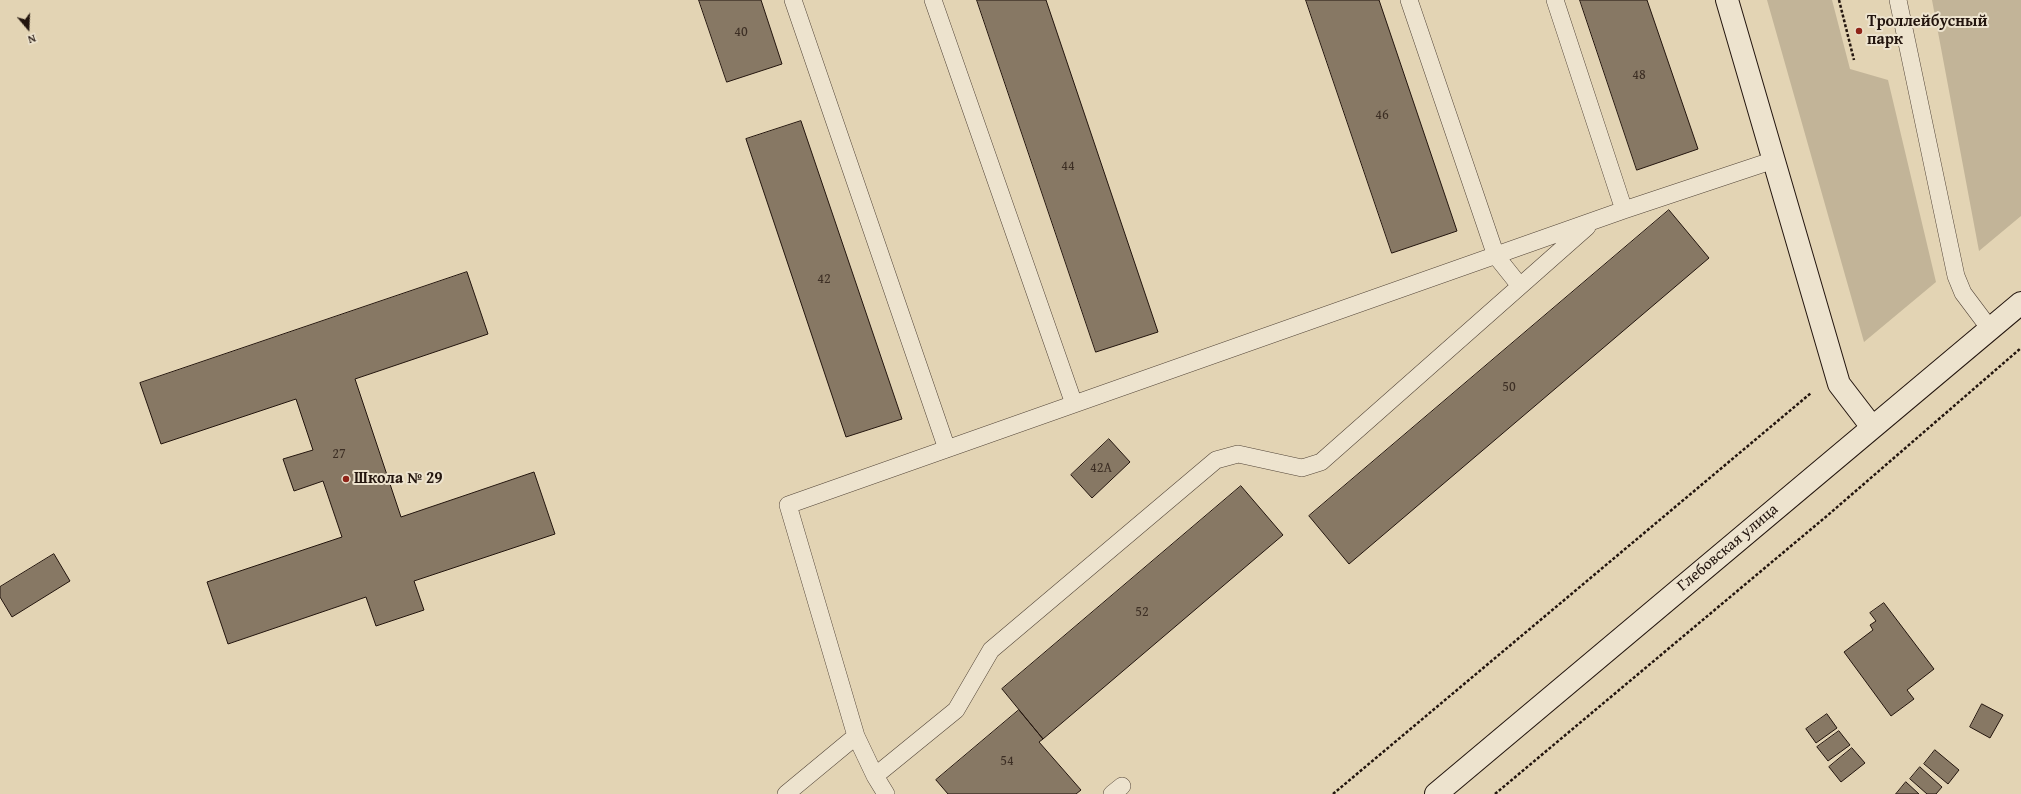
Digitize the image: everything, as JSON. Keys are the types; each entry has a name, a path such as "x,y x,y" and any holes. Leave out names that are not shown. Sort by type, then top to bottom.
{"main road":[{"path":"1726,0 1839,384 1872,427"},
{"name":"Глебовская улица","path":"1436,794 2021,303"}],"lane":[{"path":"793,0 947,449"},
{"path":"933,0 1074,404"},
{"path":"1409,0 1496,256 1520,286"},
{"path":"1555,0 1624,210"},
{"path":"1898,0 1956,276 1962,293 1990,329"},
{"path":"886,794 875,776 856,736 788,505 1624,210 1774,160"},
{"path":"875,776 956,710 991,650 1216,460 1238,454 1302,468 1321,462 1594,221"},
{"path":"786,794 856,736"}],"path":[{"path":"1839,0 1854,60"},
{"path":"1495,794 1822,520 2021,348"},
{"path":"1333,794 1835,372"}],"shaded area":[{"path":"1767,0 1832,0 1850,69 1888,80 1936,282 1864,342"},
{"path":"1932,0 2021,0 2021,216 1979,251"}],"building":[{"path":"699,0 761,0 782,64 727,82"},
{"path":"977,0 1046,0 1158,332 1096,352"},
{"path":"1306,0 1379,0 1457,231 1392,253"},
{"path":"1580,0 1647,0 1698,149 1637,170"},
{"path":"801,121 902,419 846,437 746,139"},
{"path":"1669,210 1709,258 1349,564 1309,516"},
{"path":"467,272 488,334 355,379 401,517 534,472 555,534 414,581 424,610 376,626 366,597 228,644 207,582 342,537 323,481 294,491 283,459 313,450 296,399 161,444 140,383"},
{"path":"1109,439 1130,462 1092,498 1071,475"},
{"path":"1241,486 1283,535 1043,739 1002,689"},
{"path":"54,554 70,581 12,617 0,597 0,587"},
{"path":"1884,603 1934,669 1907,690 1914,699 1891,716 1844,652 1873,630 1870,625 1876,621 1870,613"},
{"path":"1982,704 2003,715 1990,738 1970,727"},
{"path":"1019,710 1043,739 1039,742 1081,790 1076,794 948,794 936,780"},
{"path":"1827,714 1837,728 1816,743 1806,729"},
{"path":"1839,731 1850,745 1828,761 1817,747"},
{"path":"1852,748 1865,763 1841,782 1829,767"},
{"path":"1935,750 1959,770 1948,784 1924,764"},
{"path":"1920,767 1942,787 1936,794 1927,794 1910,779"},
{"path":"1906,782 1919,794 1896,794"}],"place":[{"name":"Троллейбусный парк","path":"1859,31"},
{"name":"Школа № 29","path":"346,479"}]}
